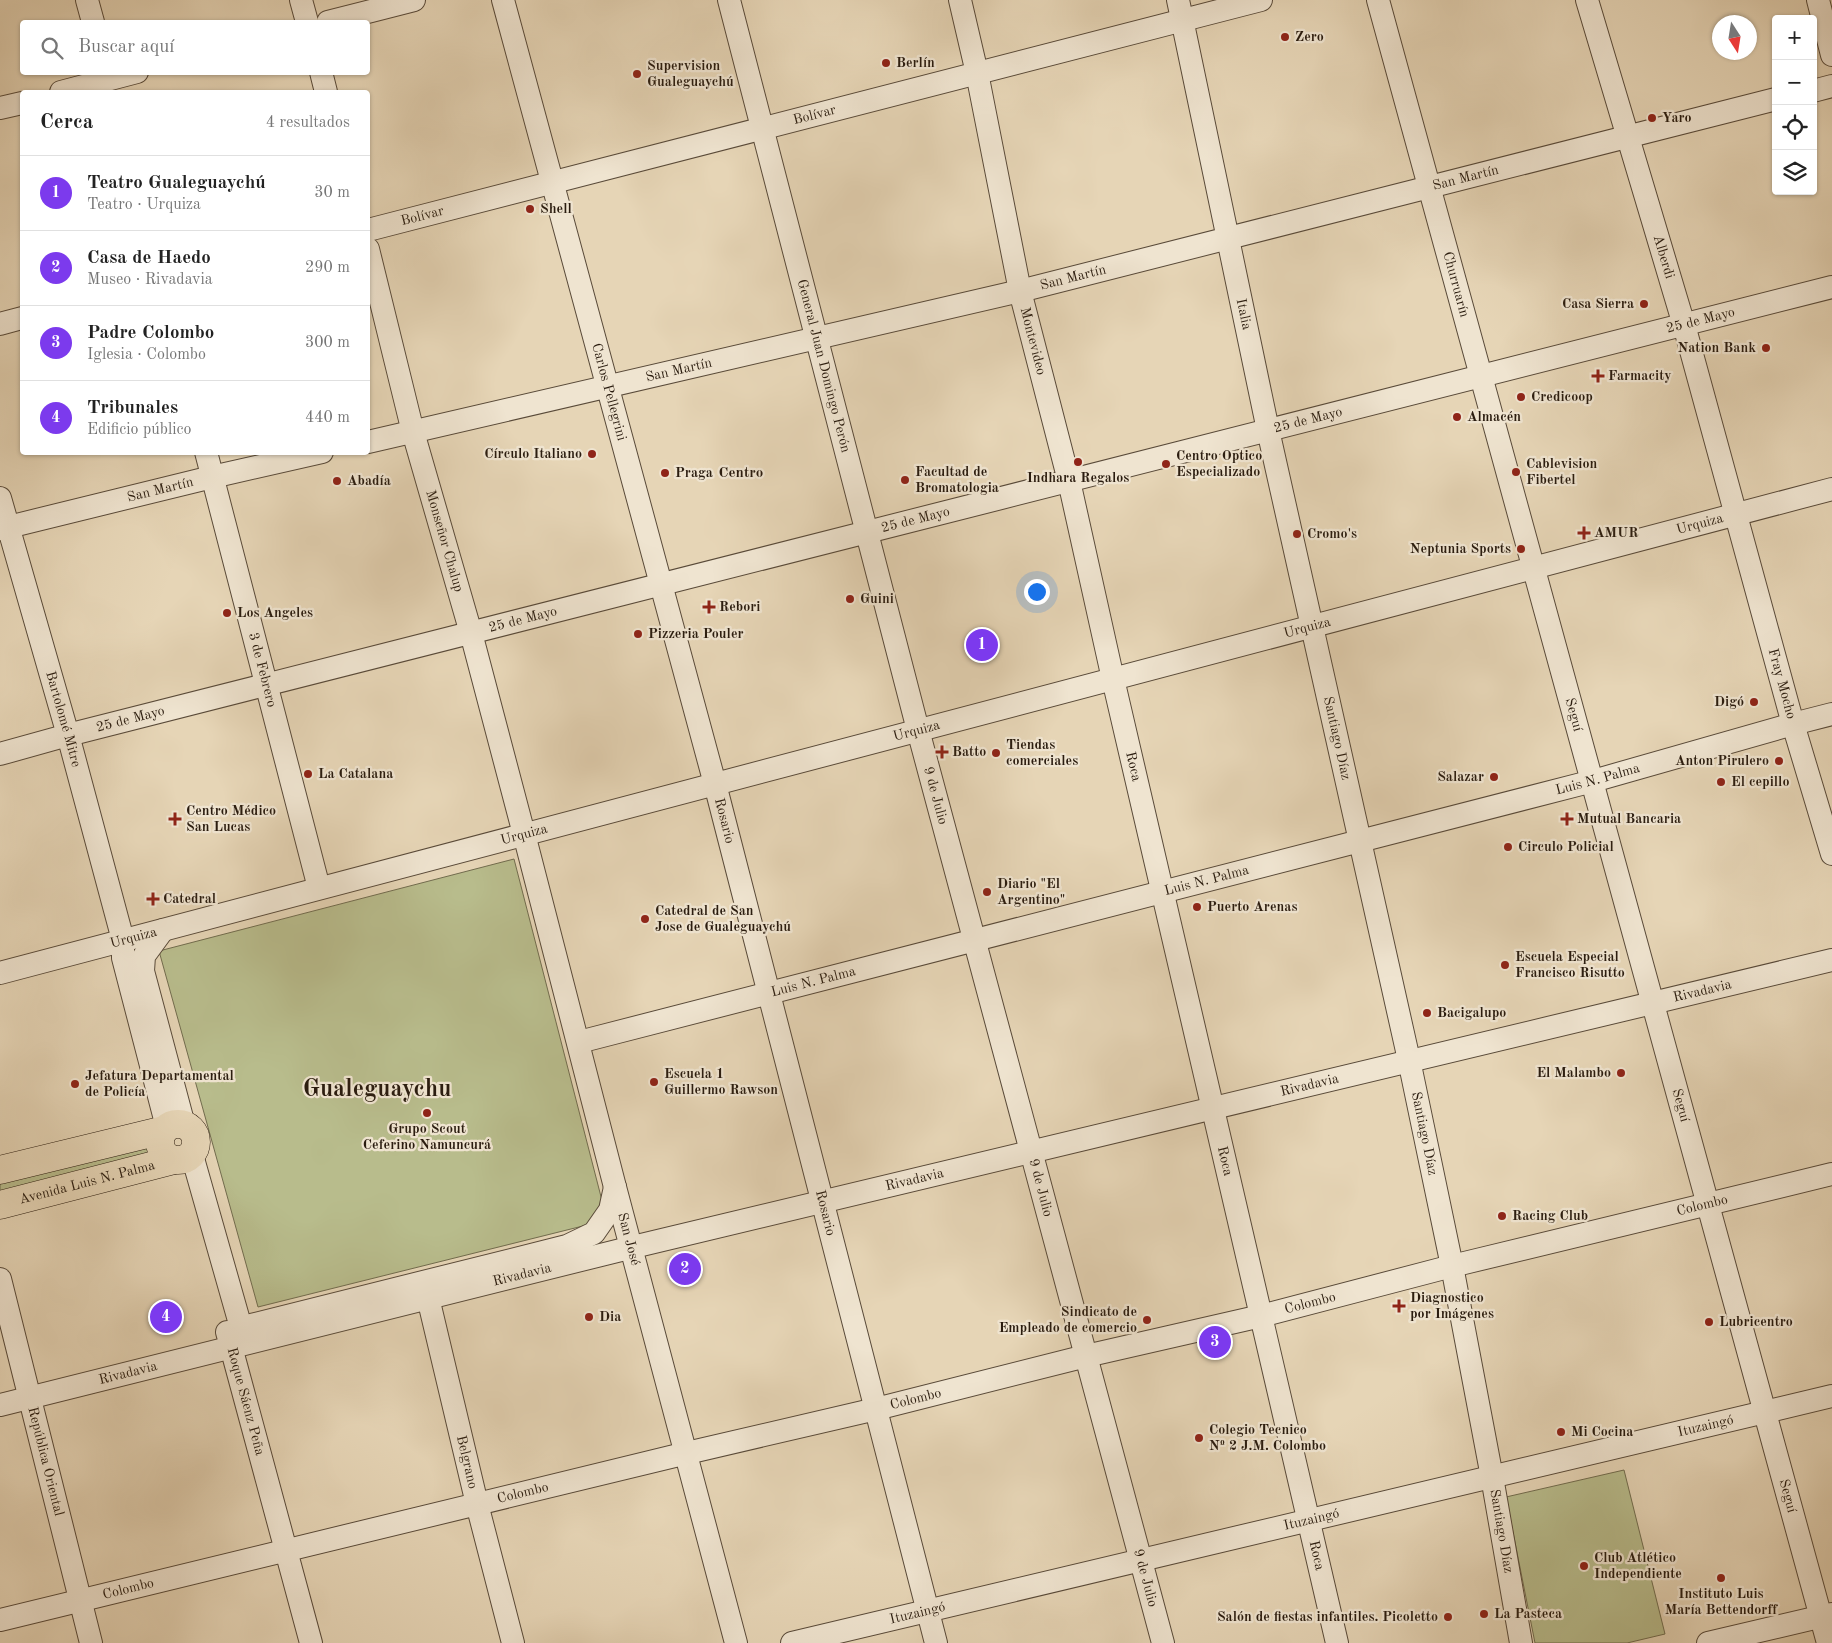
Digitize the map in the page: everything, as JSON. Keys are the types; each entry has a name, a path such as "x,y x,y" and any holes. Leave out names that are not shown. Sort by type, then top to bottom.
{"main road":[{"path":"172,1127 160,1142 161,1148 164,1153 181,1158"},
{"path":"0,1170 172,1127"},
{"name":"Avenida Luis N. Palma","path":"0,1205 181,1158"}],"street":[{"path":"87,0 92,20"},
{"path":"301,0 306,20"},
{"path":"336,20 414,0"},
{"name":"Carlos Pellegrini","path":"503,0 715,784"},
{"name":"General Juan Domingo Perón","path":"729,0 918,730"},
{"name":"Montevideo","path":"960,0 977,73 1020,291 1069,481 1113,679"},
{"name":"Bolívar","path":"370,229 977,73 1180,10 1261,0"},
{"name":"Churruarín","path":"1378,0 1535,569"},
{"name":"Alberdi","path":"1587,0 1684,325 1735,514"},
{"path":"1818,0 1832,55"},
{"name":"Italia","path":"1180,10 1311,627"},
{"path":"71,90 109,82 129,75"},
{"path":"322,75 326,90"},
{"path":"1817,90 1832,86"},
{"name":"San Martín","path":"370,442 1020,291 1629,138 1772,100"},
{"path":"0,108 20,103"},
{"name":"Monseñor Chalup","path":"370,256 413,432 471,633 524,834"},
{"name":"25 de Mayo","path":"0,754 266,684 1832,287"},
{"path":"0,324 20,319"},
{"name":"3 de Febrero","path":"207,455 319,888"},
{"name":"San Martín","path":"4,528 309,455"},
{"name":"Urquiza","path":"0,972 1535,569 1832,489"},
{"name":"Bartolomé Mitre","path":"0,498 4,528 68,735 123,940"},
{"name":"Fray Mocho","path":"1735,514 1793,724 1832,854"},
{"name":"Seguí","path":"1535,569 1765,1412 1827,1615 1828,1643"},
{"name":"Santiago Díaz","path":"1311,627 1410,1060 1452,1266 1521,1643"},
{"name":"Roca","path":"1113,679 1336,1643"},
{"name":"Luis N. Palma","path":"579,1042 1593,781 1832,714"},
{"name":"9 de Julio","path":"918,730 1163,1643"},
{"name":"Rosario","path":"715,784 936,1643"},
{"name":"San José","path":"524,834 736,1643"},
{"path":"163,930 144,956 142,970 172,1127"},
{"path":"123,940 123,958 172,1127"},
{"name":"Rivadavia","path":"181,1158 240,1324 247,1326 632,1247 1832,960"},
{"name":"Roque Sáenz Peña","path":"181,1158 311,1643"},
{"name":"Colombo","path":"0,1620 686,1453 876,1409 1086,1356 1261,1316 1452,1266 1832,1174"},
{"name":"Rivadavia","path":"0,1405 232,1347 567,1246 594,1233 610,1210 615,1187"},
{"name":"República Oriental","path":"0,1279 91,1643"},
{"name":"Belgrano","path":"426,1290 477,1504 513,1643"},
{"name":"Ituzaingó","path":"792,1643 1832,1396"},
{"path":"1708,1643 1827,1615"}],"green space":[{"path":"514,859 607,1220 258,1307 159,951"},
{"path":"147,1143 150,1157 0,1195 0,1181"},
{"name":"Club Atlético Independiente","path":"1624,1470 1665,1634 1627,1643 1535,1643 1506,1497"}],"place":[{"name":"Zero","path":"1285,37"},
{"name":"Berlín","path":"886,63"},
{"name":"Supervision Gualeguaychú","path":"637,74"},
{"name":"Yaro","path":"1652,118"},
{"name":"Shell","path":"530,209"},
{"name":"Casa Sierra","path":"1644,304"},
{"name":"Nation Bank","path":"1766,348"},
{"name":"Farmacity","path":"1598,376"},
{"name":"Credicoop","path":"1521,397"},
{"name":"Almacén","path":"1457,417"},
{"name":"Círculo Italiano","path":"592,454"},
{"name":"Indhara Regalos","path":"1078,462"},
{"name":"Centro Optico Especializado","path":"1166,464"},
{"name":"Cablevision Fibertel","path":"1516,472"},
{"name":"Praga","path":"665,473"},
{"name":"Facultad de Bromatologia","path":"905,480"},
{"name":"Abadía","path":"337,481"},
{"name":"AMUR","path":"1584,533"},
{"name":"Cromo's","path":"1297,534"},
{"name":"Neptunia Sports","path":"1521,549"},
{"name":"Guini","path":"850,599"},
{"name":"Rebori","path":"709,607"},
{"name":"Los Angeles","path":"227,613"},
{"name":"Pizzeria Pouler","path":"638,634"},
{"name":"Teatro Gualeguaychú","path":"982,645"},
{"name":"Digó","path":"1754,702"},
{"name":"Batto","path":"942,752"},
{"name":"Tiendas comerciales","path":"996,753"},
{"name":"Anton Pirulero","path":"1779,761"},
{"name":"La Catalana","path":"308,774"},
{"name":"Salazar","path":"1494,777"},
{"name":"El cepillo","path":"1721,782"},
{"name":"Centro Médico San Lucas","path":"175,819"},
{"name":"Mutual Bancaria","path":"1567,819"},
{"name":"Circulo Policial","path":"1508,847"},
{"name":"Diario \"El Argentino\"","path":"987,892"},
{"name":"Catedral","path":"153,899"},
{"name":"Puerto Arenas","path":"1197,907"},
{"name":"Catedral de San Jose de Gualeguaychú","path":"645,919"},
{"name":"Escuela Especial Francisco Risutto","path":"1505,965"},
{"name":"Bacigalupo","path":"1427,1013"},
{"name":"El Malambo","path":"1621,1073"},
{"name":"Escuela 1 Guillermo Rawson","path":"654,1082"},
{"name":"Jefatura Departamental de Policía","path":"75,1084"},
{"name":"Grupo Scout Ceferino Namuncurá","path":"427,1113"},
{"name":"Racing Club","path":"1502,1216"},
{"name":"Casa de Haedo","path":"685,1269"},
{"name":"Diagnostico por Imágenes","path":"1399,1306"},
{"name":"Tribunales","path":"166,1317"},
{"name":"Dia","path":"589,1317"},
{"name":"Sindicato de Empleado de comercio","path":"1147,1320"},
{"name":"Lubricentro","path":"1709,1322"},
{"name":"Padre Colombo","path":"1215,1342"},
{"name":"Mi Cocina","path":"1561,1432"},
{"name":"Colegio Tecnico Nº 2 J.M. Colombo","path":"1199,1438"},
{"name":"Club Atlético Independiente","path":"1584,1566"},
{"name":"Instituto Luis María Bettendorff","path":"1721,1578"},
{"name":"La Pasteca","path":"1484,1614"},
{"name":"Salón de fiestas infantiles. Picoletto","path":"1448,1617"}],"district":[{"name":"Centro","path":"741,473"},
{"name":"Gualeguaychu","path":"377,1090"}]}
